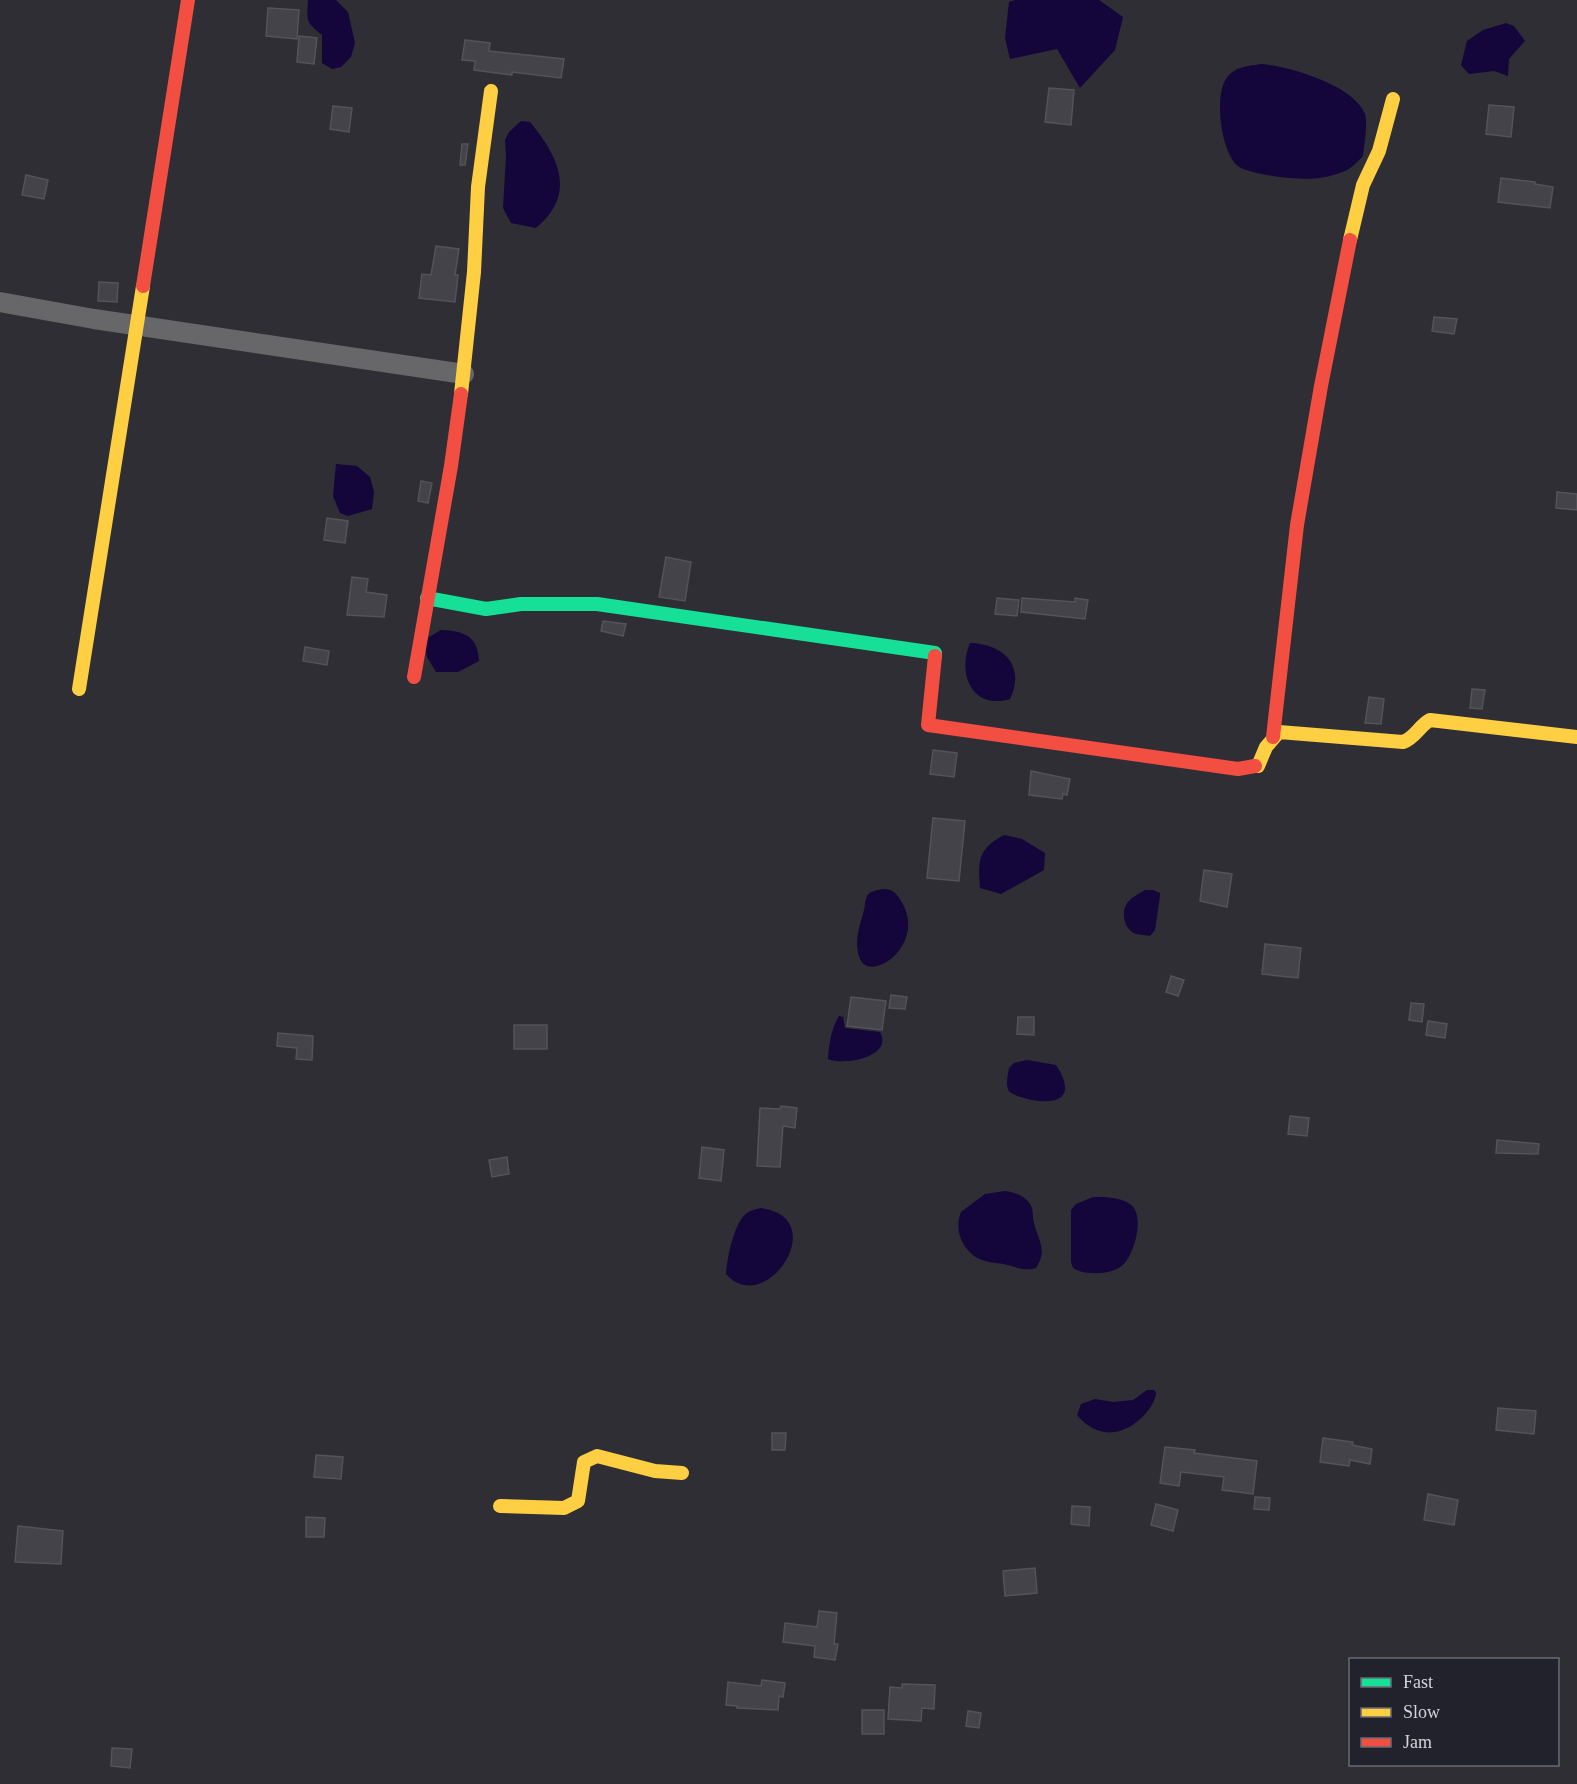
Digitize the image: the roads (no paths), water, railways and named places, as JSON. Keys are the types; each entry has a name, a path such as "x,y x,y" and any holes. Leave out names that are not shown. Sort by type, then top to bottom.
{"street":[{"path":"79,689 188,0"},
{"path":"414,677 465,374 474,272 478,187 491,91"},
{"path":"1273,737 1297,525 1321,386 1350,235 1363,185 1379,151 1393,99"},
{"path":"0,302 136,325 465,374"},
{"path":"427,598 486,609 521,604 597,604 935,653 928,725 1238,769 1258,766 1266,747 1279,732 1402,742 1413,738 1423,722 1430,720 1577,736"},
{"path":"500,1506 564,1508 571,1505 578,1501 584,1462 597,1456 655,1471 682,1473"}]}
